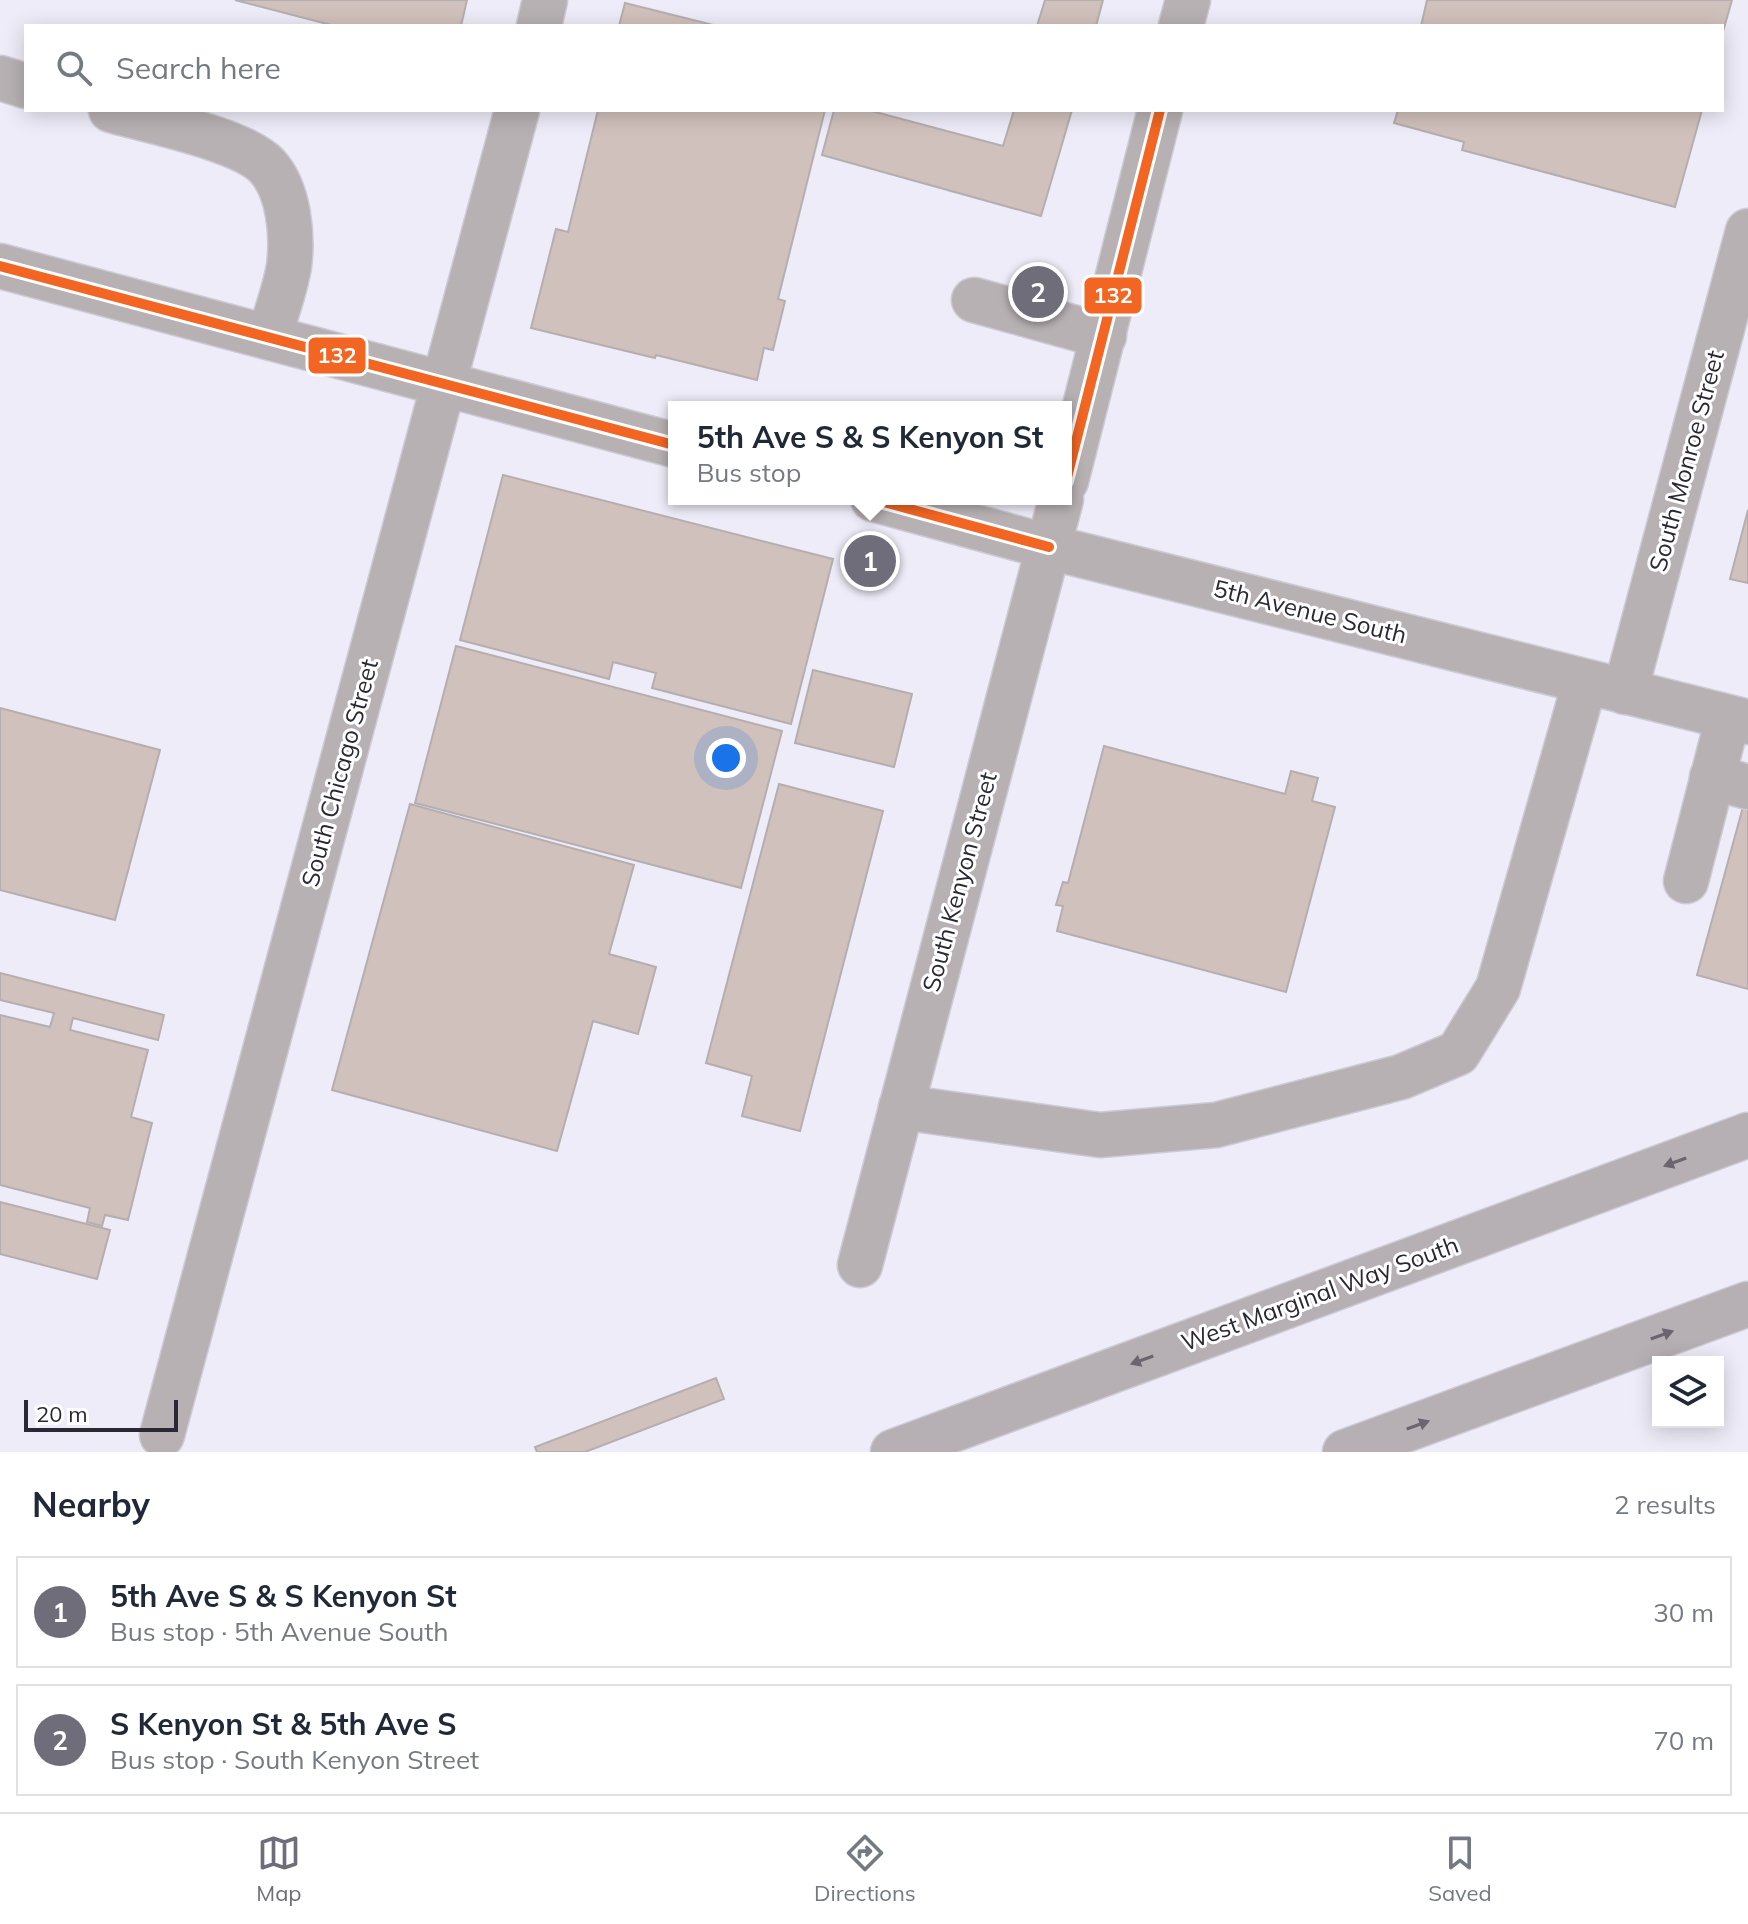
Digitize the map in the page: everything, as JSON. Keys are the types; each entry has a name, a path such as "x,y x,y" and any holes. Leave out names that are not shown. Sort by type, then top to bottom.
{"highway":[{"name":"West Marginal Way South","path":"893,1452 1748,1135"},
{"path":"1345,1452 1748,1304"}],"street":[{"path":"539,24 545,0"},
{"path":"1182,24 1188,0"},
{"path":"0,78 24,85"},
{"path":"118,112 237,146 266,165 279,186 290,226 289,266 269,337"},
{"name":"South Chicago Street","path":"162,1435 516,112"},
{"path":"1072,458 1160,112"},
{"name":"South Monroe Street","path":"901,1107 1100,1135 1216,1125 1401,1077 1458,1053 1498,988 1605,687 1748,231"},
{"path":"0,266 668,443"},
{"path":"974,300 1104,336"},
{"name":"5th Avenue South","path":"895,505 1049,547 1738,720"},
{"name":"South Kenyon Street","path":"860,1265 1060,505"},
{"path":"1686,881 1730,782 1738,720"}],"building":[{"path":"235,0 467,0 461,24 327,24"},
{"path":"1045,0 1103,0 1097,24 1038,24"},
{"path":"1427,0 1732,0 1724,28 1724,24 1421,24"},
{"path":"625,3 709,24 620,24"},
{"path":"598,112 825,112 778,299 785,301 773,350 764,348 757,380 531,328 556,229 568,232"},
{"path":"833,112 876,112 1003,146 1013,112 1071,112 1041,216 822,155"},
{"path":"1397,112 1701,112 1675,207 1462,150 1464,142 1394,123"},
{"path":"503,475 833,559 791,724 652,688 656,673 613,662 609,679 460,640"},
{"path":"1748,510 1748,583 1730,579"},
{"path":"456,646 782,731 741,888 415,803"},
{"path":"813,670 912,694 894,767 795,743"},
{"path":"0,708 160,750 115,920 0,890"},
{"path":"1104,746 1285,794 1291,771 1318,778 1312,801 1335,807 1286,992 1057,931 1063,906 1056,905 1063,882 1068,883"},
{"path":"779,784 883,811 800,1131 742,1116 752,1076 706,1063"},
{"path":"1748,797 1748,989 1697,975"},
{"path":"410,804 634,865 609,954 656,967 638,1034 593,1021 557,1151 332,1090"},
{"path":"0,973 164,1015 158,1040 73,1018 70,1030 148,1050 131,1117 152,1123 128,1220 105,1215 102,1226 87,1222 90,1208 0,1185 0,1015 50,1027 54,1013 0,1000"},
{"path":"0,1202 110,1230 97,1279 0,1254"},
{"path":"716,1378 724,1399 585,1452 537,1452 535,1447"}],"transit line":[{"name":"132","path":"1072,457 1159,112"},
{"name":"132","path":"0,266 668,443"},
{"name":"132","path":"895,505 1049,547"}],"place":[{"name":"S Kenyon St & 5th Ave S","path":"1038,292"},
{"name":"5th Ave S & S Kenyon St","path":"870,561"}]}
